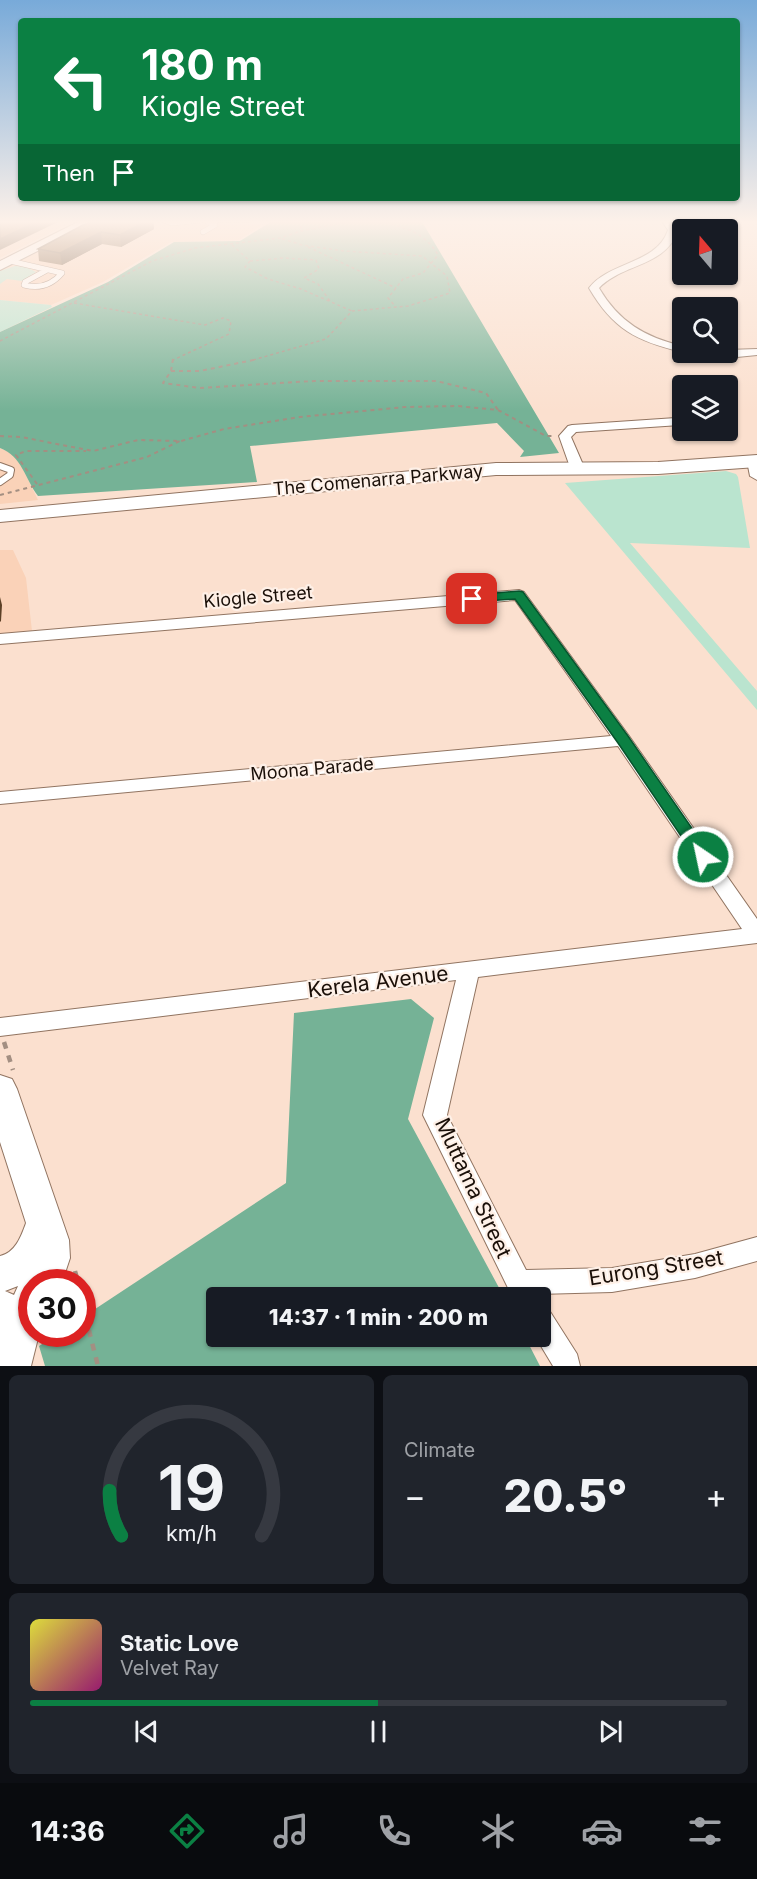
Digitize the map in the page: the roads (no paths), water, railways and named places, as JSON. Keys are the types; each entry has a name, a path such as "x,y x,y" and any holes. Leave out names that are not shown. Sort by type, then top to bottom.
{"main road":[{"name":"The Comenarra Parkway","path":"6,516 496,469 756,466"},
{"path":"0,1089 50,1240 51,1258 47,1269"},
{"path":"0,1274 10,1273 25,1265 35,1248 45,1222"},
{"path":"0,1306 16,1361"}],"street":[{"path":"597,284 594,288 602,303 618,323 634,333 672,347"},
{"path":"738,352 757,352"},
{"path":"577,467 565,436 572,429 672,422"},
{"name":"Kiogle Street","path":"0,639 519,595 623,740"},
{"path":"623,740 757,935"},
{"name":"Moona Parade","path":"0,798 623,740"},
{"name":"Kerela Avenue","path":"0,1028 757,935"},
{"name":"Muttama Street","path":"469,971 435,1115 521,1287"},
{"name":"Eurong Street","path":"550,1287 612,1280 695,1266 757,1248"},
{"path":"551,1337 567,1364"}],"lane":[{"path":"25,284 24,285 36,287 49,284"},
{"path":"0,466 11,470 10,475 0,482"}]}
